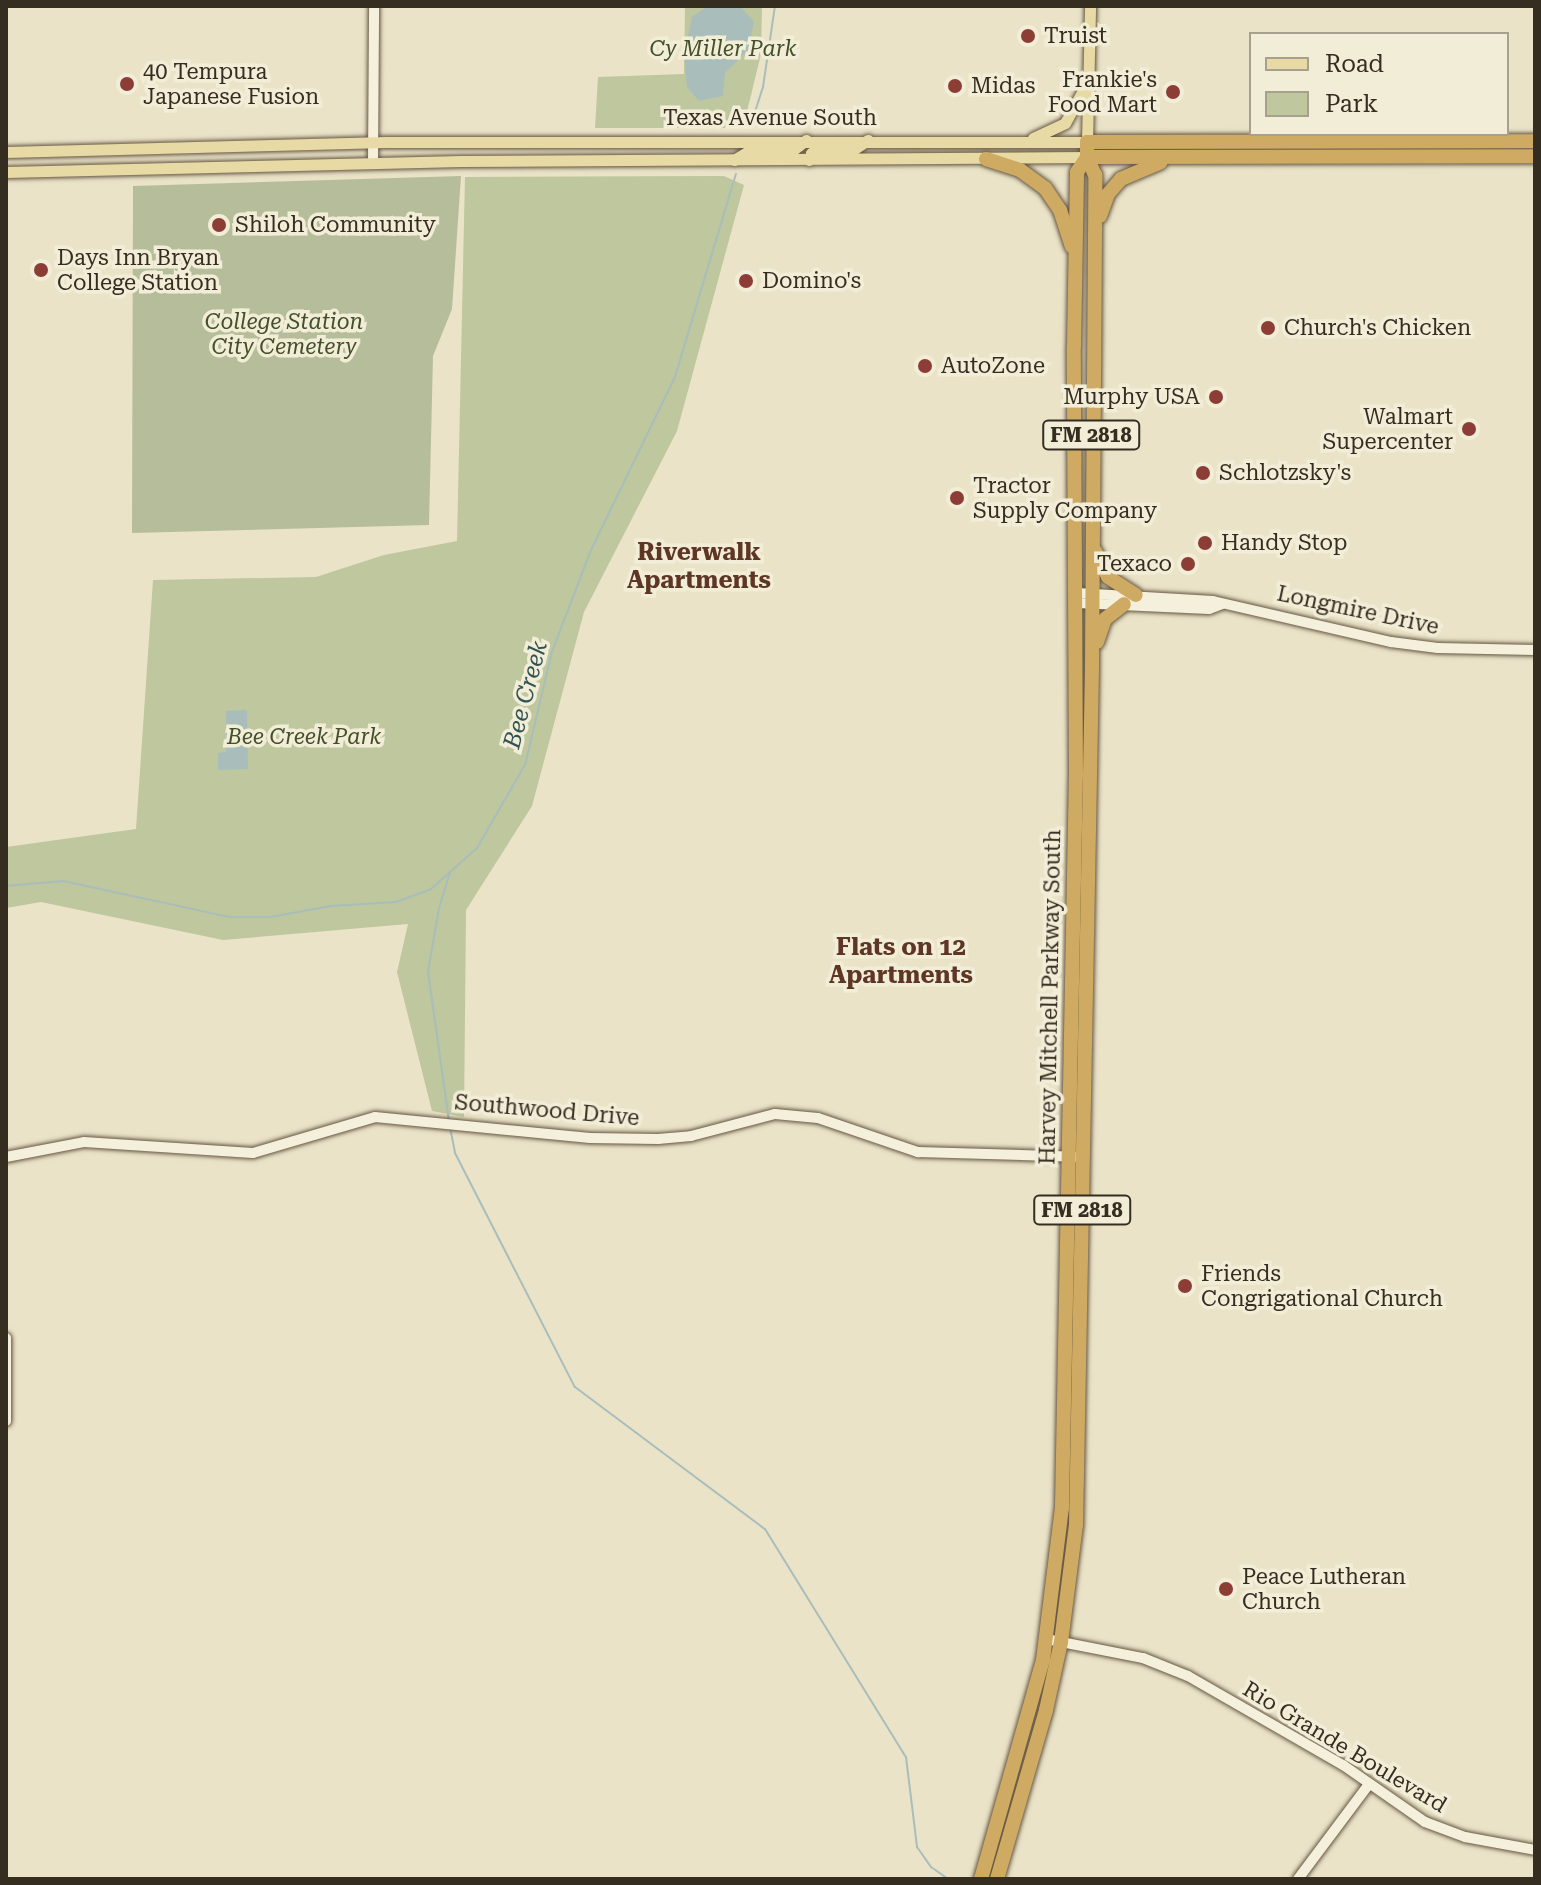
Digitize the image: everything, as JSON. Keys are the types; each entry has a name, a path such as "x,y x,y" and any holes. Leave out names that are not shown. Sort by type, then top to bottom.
{"highway":[{"name":"Texas Avenue South","path":"1087,150 1535,141"},
{"name":"Texas Avenue South","path":"1087,150 1178,157 1535,156"},
{"name":"Harvey Mitchell Parkway South","path":"997,1879 1046,1710 1062,1508 1077,1157 1092,666 1084,598 1091,539 1095,171 1087,150"},
{"name":"Harvey Mitchell Parkway South","path":"1077,1157 1084,598 1076,257 1077,172 1087,150"},
{"path":"1095,236 1104,202 1121,179 1140,168 1178,157"},
{"path":"986,159 1020,170 1045,188 1065,221 1076,257"},
{"path":"1091,539 1101,569 1130,600 1101,626 1092,666"},
{"name":"Harvey Mitchell Parkway South","path":"981,1879 1053,1641"}],"main road":[{"name":"Harvey Mitchell Parkway South","path":"1087,150 1090,6"},
{"path":"1025,141 1065,123 1088,81"},
{"name":"Texas Avenue South","path":"6,152 373,143 806,140 1025,141 1087,150"},
{"path":"734,161 747,152 792,151 806,140"},
{"path":"809,160 811,153 819,150 853,150 869,140"},
{"name":"Texas Avenue South","path":"6,172 373,163 986,159 1087,150"},
{"path":"21,152 21,172"}],"street":[{"path":"373,163 374,6"},
{"name":"Longmire Drive","path":"1084,598 1130,600 1183,597 1281,614 1391,642 1465,650 1535,650"},
{"name":"Southwood Drive","path":"6,1157 84,1142 253,1153 375,1117 590,1138 658,1139 691,1136 765,1116 818,1118 918,1152 1077,1157"},
{"path":"6,1338 6,1421"},
{"name":"Rio Grande Boulevard","path":"1053,1641 1143,1658 1188,1676 1325,1754 1404,1809 1447,1832 1535,1850"},
{"path":"1298,1879 1369,1784"}],"green space":[{"name":"Cy Miller Park","path":"685,6 762,6 761,54 743,128 595,128 598,77 684,74"},
{"name":"College Station City Cemetery","path":"461,176 452,309 433,356 429,525 132,533 133,186"},
{"name":"Bee Creek Park","path":"724,176 744,185 677,431 584,612 532,806 466,910 464,1117 432,1111 397,972 408,924 223,940 41,902 6,908 6,847 136,829 153,580 316,577 384,555 457,541 465,177"}],"shaded area":[{"path":"740,6 754,22 748,50 725,73 723,96 699,101 687,87 684,55 692,17 706,7"},
{"path":"247,710 248,769 218,770 218,753 226,752 226,711"}],"waterway":[{"name":"Bee Creek","path":"751,124 763,87 775,6"},
{"name":"Bee Creek","path":"6,886 63,881 230,917 270,917 331,906 396,902 431,889 477,848 525,765 552,652 591,550 675,377 736,174"},
{"path":"449,1121 428,972 439,908 450,872"},
{"path":"450,1127 455,1153 575,1387 765,1529 906,1757 917,1847 931,1867 948,1879"}],"place":[{"name":"Truist","path":"1028,36"},
{"name":"40 Tempura Japanese Fusion","path":"127,84"},
{"name":"Midas","path":"955,86"},
{"name":"Frankie's Food Mart","path":"1173,92"},
{"name":"Shiloh Community","path":"219,225"},
{"name":"Days Inn Bryan College Station","path":"41,270"},
{"name":"Domino's","path":"746,281"},
{"name":"Church's Chicken","path":"1268,328"},
{"name":"AutoZone","path":"925,366"},
{"name":"Murphy USA","path":"1216,397"},
{"name":"Walmart Supercenter","path":"1469,429"},
{"name":"Schlotzsky's","path":"1203,473"},
{"name":"Tractor Supply Company","path":"957,498"},
{"name":"Handy Stop","path":"1205,543"},
{"name":"Texaco","path":"1188,564"},
{"name":"Friends Congrigational Church","path":"1185,1286"},
{"name":"Peace Lutheran Church","path":"1226,1589"}],"district":[{"name":"Riverwalk Apartments","path":"699,567"},
{"name":"Flats on 12 Apartments","path":"901,962"}]}
